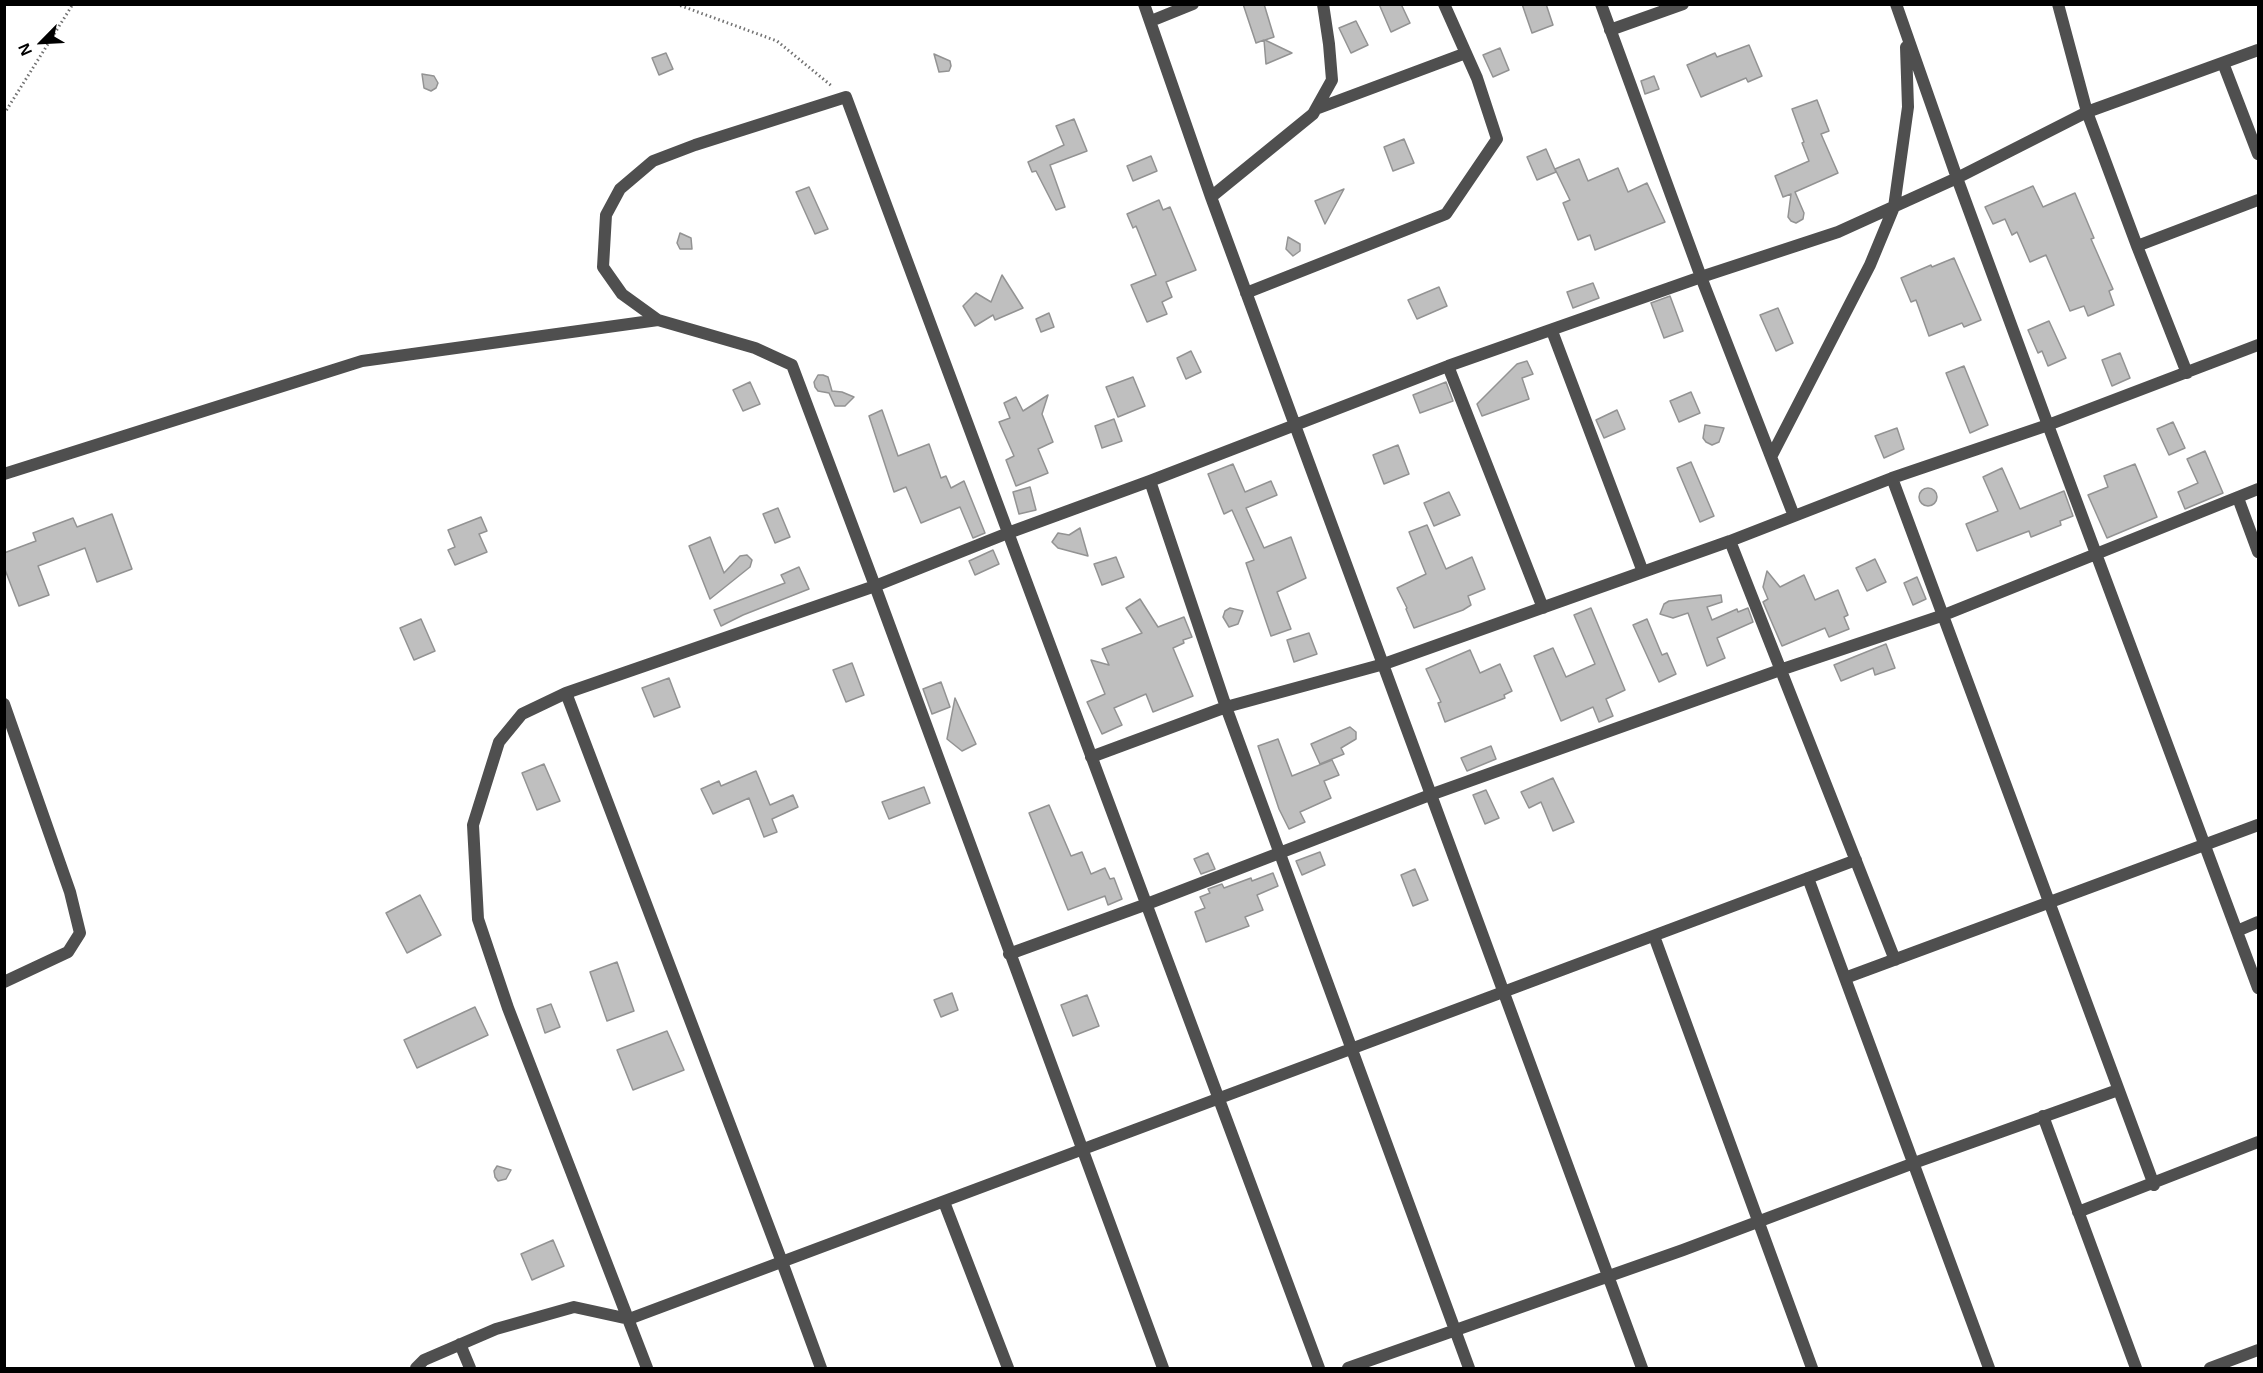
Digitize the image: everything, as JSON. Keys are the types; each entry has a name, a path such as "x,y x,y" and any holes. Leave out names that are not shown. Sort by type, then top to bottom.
{"street":[{"path":"1144,4 1211,198 1642,1368"},
{"path":"1151,21 1193,4"},
{"path":"1211,198 1314,114 1332,80 1323,4"},
{"path":"1246,293 1446,214 1497,139 1477,78 1444,4"},
{"path":"1601,4 1701,278 1794,516"},
{"path":"1610,30 1683,4"},
{"path":"1896,4 2048,425 2259,988"},
{"path":"2058,4 2087,112 2187,373"},
{"path":"1771,457 1870,265 1894,207 1908,107 1905,33"},
{"path":"647,1368 508,1008 478,919 473,825 499,742 522,714 566,693 875,586 1008,532 1150,482 1448,366 1838,232 1957,178 2087,112 2259,50"},
{"path":"1316,109 1466,53"},
{"path":"2223,63 2259,154"},
{"path":"1163,1368 792,365 755,348 658,320 622,294 603,267 606,214 621,189 652,161 846,97 1319,1368"},
{"path":"2137,246 2259,200"},
{"path":"4,474 362,361 658,320"},
{"path":"1552,331 1643,572"},
{"path":"1092,757 1226,707 1384,664 1543,609 1730,541 1892,478 2048,425 2259,345"},
{"path":"1448,366 1543,609"},
{"path":"1892,478 2154,1185"},
{"path":"1150,482 1278,852 1469,1368"},
{"path":"1009,954 1147,904 1430,795 1780,670 1944,615 2259,489"},
{"path":"2238,498 2259,552"},
{"path":"1730,541 1896,960"},
{"path":"566,693 820,1368"},
{"path":"4,704 70,892 80,933 68,952 4,982"},
{"path":"1845,978 2259,825"},
{"path":"416,1368 424,1360 496,1329 574,1307 629,1319 1856,860"},
{"path":"1808,878 1989,1368"},
{"path":"2237,931 2259,922"},
{"path":"1653,936 1812,1368"},
{"path":"1348,1368 1758,1222 2118,1090"},
{"path":"2043,1116 2136,1368"},
{"path":"2078,1212 2154,1185 2259,1142"},
{"path":"944,1202 1008,1368"},
{"path":"460,1344 470,1368"},
{"path":"2210,1368 2259,1350"}],"path":[{"path":"4,114 73,4"},
{"path":"676,4 777,41 846,97"}],"building":[{"path":"1243,4 1264,4 1274,37 1265,40 1292,53 1266,64 1264,40 1256,43"},
{"path":"1379,4 1401,4 1410,23 1391,32"},
{"path":"1522,4 1546,4 1553,25 1532,33"},
{"path":"1356,21 1368,45 1351,53 1339,28"},
{"path":"1749,45 1762,76 1748,82 1746,78 1701,97 1687,65 1715,53 1717,57"},
{"path":"1500,48 1509,70 1493,77 1483,55"},
{"path":"666,53 673,69 659,75 652,58"},
{"path":"934,54 950,61 949,71 939,72"},
{"path":"422,74 434,76 438,83 436,88 431,91 424,88"},
{"path":"1654,76 1659,89 1645,94 1641,81"},
{"path":"1817,100 1829,131 1821,134 1838,173 1795,192 1804,213 1803,219 1796,223 1788,217 1791,194 1783,197 1775,176 1809,161 1792,109"},
{"path":"1074,119 1087,151 1050,165 1065,207 1056,210 1036,171 1032,172 1028,162 1064,145 1056,126"},
{"path":"1404,139 1414,163 1393,171 1384,147"},
{"path":"1546,149 1556,172 1537,180 1527,157"},
{"path":"1151,156 1157,171 1133,181 1127,166"},
{"path":"1579,159 1588,181 1618,168 1628,192 1647,183 1665,222 1595,250 1590,235 1578,240 1563,203 1570,200 1555,169"},
{"path":"2033,186 2043,207 2075,193 2094,238 2091,239 2113,289 2109,291 2114,305 2088,316 2084,306 2070,311 2046,255 2030,262 2017,232 2012,235 2005,219 1993,224 1985,207"},
{"path":"809,187 828,229 815,234 796,192"},
{"path":"1344,189 1325,224 1315,201"},
{"path":"1159,200 1163,210 1170,207 1196,270 1166,282 1172,297 1162,302 1167,314 1147,322 1131,285 1156,275 1136,226 1133,228 1127,214"},
{"path":"680,233 691,238 692,249 680,249 677,243"},
{"path":"1288,237 1300,244 1300,251 1293,256 1286,249"},
{"path":"1954,258 1981,320 1964,327 1962,323 1929,336 1916,300 1911,302 1901,278"},
{"path":"1002,275 1023,308 995,320 993,315 975,326 963,306 976,293 991,302"},
{"path":"1593,283 1599,298 1573,308 1567,292"},
{"path":"1439,287 1447,306 1417,319 1408,300"},
{"path":"1670,296 1683,331 1664,338 1651,303"},
{"path":"1778,308 1793,343 1776,351 1760,315"},
{"path":"1049,313 1054,327 1041,332 1036,319"},
{"path":"2049,321 2066,358 2048,366 2042,351 2038,353 2028,330"},
{"path":"1191,351 1201,372 1186,379 1177,358"},
{"path":"2120,353 2130,378 2112,386 2102,360"},
{"path":"1527,361 1533,374 1522,378 1529,399 1482,416 1477,404 1517,364"},
{"path":"1964,366 1988,425 1970,433 1946,373"},
{"path":"818,375 828,377 832,391 854,397 845,406 835,406 829,393 818,391 815,387 814,382"},
{"path":"1133,377 1145,406 1118,417 1106,387"},
{"path":"750,382 760,404 743,411 733,390"},
{"path":"1446,382 1453,401 1420,413 1413,395"},
{"path":"1691,392 1700,413 1679,422 1670,401"},
{"path":"1048,395 1042,414 1053,442 1038,449 1048,473 1016,486 1006,460 1014,456 999,422 1010,418 1004,403 1016,397 1023,411"},
{"path":"882,410 898,456 929,444 941,478 946,476 951,488 964,481 985,533 973,538 960,507 921,523 906,487 894,492 869,416"},
{"path":"1617,410 1625,429 1604,438 1596,420"},
{"path":"1114,419 1122,441 1102,448 1095,426"},
{"path":"2173,422 2185,448 2169,455 2157,429"},
{"path":"1705,425 1724,428 1719,442 1712,445 1706,442 1703,438"},
{"path":"1897,428 1904,449 1884,458 1875,436"},
{"path":"1398,445 1409,474 1384,484 1373,455"},
{"path":"2205,451 2223,493 2185,509 2178,492 2198,483 2187,459"},
{"path":"1691,462 1714,516 1700,522 1677,468"},
{"path":"1233,464 1245,492 1271,481 1277,495 1246,508 1264,548 1291,537 1306,578 1277,592 1291,629 1271,636 1246,563 1254,560 1232,510 1224,514 1208,474"},
{"path":"2135,464 2157,517 2107,538 2088,495 2108,487 2104,476"},
{"path":"2002,468 2020,509 2064,491 2073,516 2060,521 2061,525 2031,537 2029,531 1977,551 1966,524 1998,511 1983,477"},
{"path":"1030,487 1036,510 1019,514 1013,492"},
{"path":"1924,488 1932,488 1937,493 1935,504 1924,506 1919,501 1919,493"},
{"path":"1449,492 1460,515 1434,526 1424,503"},
{"path":"778,508 790,537 775,543 763,514"},
{"path":"112,514 132,569 97,582 85,548 38,566 49,595 19,606 4,567 4,553 36,541 33,533 73,518 77,527"},
{"path":"481,517 487,531 479,534 487,552 455,565 448,550 455,547 448,530"},
{"path":"1427,525 1446,569 1472,557 1485,589 1468,596 1471,605 1463,610 1414,628 1397,588 1426,574 1409,532"},
{"path":"1080,528 1088,556 1058,548 1052,542 1058,533 1069,535"},
{"path":"710,537 724,573 740,556 747,555 752,560 750,567 710,599 689,546"},
{"path":"993,550 999,564 975,575 969,561"},
{"path":"1116,557 1124,577 1102,585 1094,564"},
{"path":"1875,559 1886,582 1867,591 1856,568"},
{"path":"799,567 809,589 721,626 714,610 785,583 781,575"},
{"path":"1767,571 1780,587 1804,575 1815,600 1838,590 1848,615 1844,617 1849,629 1829,637 1825,628 1782,646 1763,602 1768,599 1763,587"},
{"path":"1917,577 1926,599 1913,605 1904,583"},
{"path":"1721,595 1722,602 1707,607 1712,620 1737,609 1738,612 1748,608 1753,622 1717,638 1725,658 1707,666 1688,613 1673,618 1660,614 1664,604 1669,601"},
{"path":"1140,599 1158,627 1184,617 1192,637 1183,640 1184,643 1173,648 1193,696 1153,712 1146,694 1114,708 1122,725 1102,734 1087,702 1105,694 1091,660 1109,665 1102,649 1142,633 1126,608"},
{"path":"1230,608 1243,611 1238,624 1229,627 1223,617 1225,611"},
{"path":"1591,608 1625,690 1606,699 1613,716 1599,722 1593,707 1561,721 1534,656 1553,648 1566,677 1595,664 1574,615"},
{"path":"421,619 435,651 414,660 400,628"},
{"path":"1647,619 1662,655 1667,653 1676,674 1659,682 1633,625"},
{"path":"1309,633 1317,654 1294,662 1287,640"},
{"path":"1886,644 1895,668 1875,675 1873,668 1841,681 1834,665"},
{"path":"1470,650 1480,673 1500,664 1512,691 1504,695 1505,698 1445,722 1438,703 1441,702 1426,669"},
{"path":"852,663 864,695 846,702 833,670"},
{"path":"669,678 680,707 654,717 642,688"},
{"path":"941,682 950,707 932,714 923,689"},
{"path":"955,698 976,744 962,751 947,739"},
{"path":"1350,727 1356,732 1356,739 1341,748 1344,754 1320,764 1311,744"},
{"path":"1278,739 1292,776 1332,760 1339,775 1324,781 1331,798 1300,812 1305,822 1289,829 1279,809 1258,746"},
{"path":"1491,746 1496,759 1467,771 1461,758"},
{"path":"544,764 560,801 537,810 522,773"},
{"path":"756,771 770,805 793,795 798,807 772,819 777,832 764,837 749,798 713,814 701,789 719,781 721,786"},
{"path":"1553,778 1574,822 1553,831 1541,802 1529,808 1521,792"},
{"path":"924,787 930,803 889,819 882,802"},
{"path":"1486,790 1499,818 1485,824 1473,795"},
{"path":"1049,805 1071,856 1082,852 1091,874 1105,868 1110,879 1114,878 1122,899 1108,905 1105,896 1068,910 1029,813"},
{"path":"1320,852 1325,865 1302,875 1296,861"},
{"path":"1208,853 1215,869 1201,874 1194,859"},
{"path":"1415,869 1428,900 1413,906 1401,875"},
{"path":"1273,873 1278,886 1257,895 1263,910 1245,917 1249,926 1206,942 1195,912 1205,908 1200,897 1210,893 1208,889 1222,884 1224,888"},
{"path":"420,895 441,935 407,953 386,913"},
{"path":"617,962 634,1011 607,1021 590,972"},
{"path":"952,993 958,1010 941,1017 934,1000"},
{"path":"1087,995 1099,1026 1073,1036 1061,1005"},
{"path":"551,1004 560,1027 545,1033 537,1009"},
{"path":"475,1007 488,1035 417,1068 404,1040"},
{"path":"667,1031 684,1070 633,1090 617,1050"},
{"path":"497,1166 511,1170 506,1179 498,1181 495,1177 494,1171"},
{"path":"553,1240 564,1266 532,1280 521,1254"}]}
